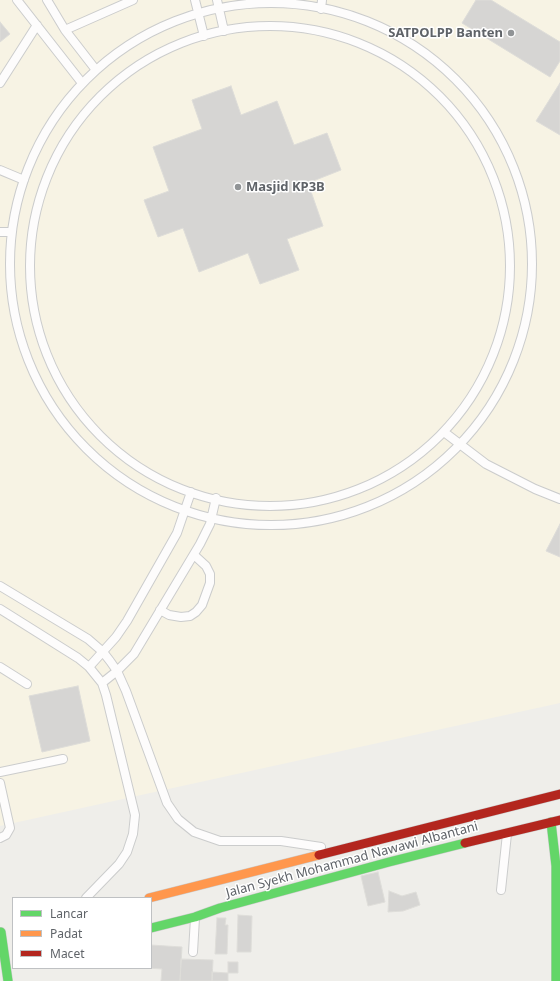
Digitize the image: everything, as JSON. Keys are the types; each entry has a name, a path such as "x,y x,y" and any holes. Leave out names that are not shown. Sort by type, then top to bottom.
{"main road":[{"path":"152,897 560,794"},
{"path":"556,821 556,981"},
{"name":"Jalan Syekh Mohammad Nawawi Albantani","path":"152,928 195,917 220,908 373,866 556,821"},
{"path":"3,931 8,981"}],"lane":[{"path":"17,0 82,84"},
{"path":"47,0 65,30 96,70"},
{"path":"65,30 133,0"},
{"path":"196,0 204,36"},
{"path":"217,0 224,31"},
{"path":"322,4 369,23 414,46 454,78 487,117 512,161 527,209 533,259 529,309 516,358 493,403 460,445 429,472 393,495 352,512 310,522 266,525 212,518 172,506 129,483 90,453 58,417 33,375 17,329 9,281 11,232 16,205 24,180 40,141 63,106 96,70 123,49 159,29 198,14 245,5 322,4"},
{"path":"0,83 37,25"},
{"path":"262,26 309,29 355,41 398,62 435,90 466,126 490,166 505,211 512,257 508,304 496,350 475,392 444,432 411,460 370,484 326,499 279,505 231,502 191,492 143,469 106,441 74,406 51,365 35,320 29,274 32,227 44,181 65,139 94,102 130,71 170,48 215,32 224,31 262,26"},
{"path":"0,170 24,180"},
{"path":"0,232 11,232"},
{"path":"444,432 486,464 535,489 560,499"},
{"path":"89,666 121,630 134,608 177,533 191,492"},
{"path":"102,683 134,654 194,555 212,518 216,498"},
{"path":"160,610 181,617 190,616 202,605 210,583 210,574 206,566 194,555"},
{"path":"0,586 88,639 103,652 117,671 126,691 167,803 178,819 194,832 220,841 281,841 337,850"},
{"path":"0,609 89,666 102,683 106,695 135,815 133,834 127,852 106,878 97,885 87,897"},
{"path":"0,667 27,684"},
{"path":"0,772 64,759"},
{"path":"0,783 10,828 6,835 0,838"},
{"path":"500,890 507,833"},
{"path":"193,952 195,917"}],"shaded area":[{"path":"0,0 560,0 560,703 0,826"}],"building":[{"name":"SATPOLPP Banten","path":"476,0 491,0 560,42 560,61 550,77 462,23"},
{"path":"0,22 10,34 0,42"},
{"path":"560,83 560,135 536,121"},
{"name":"Masjid KP3B","path":"231,86 241,115 277,101 294,145 327,133 341,170 308,183 323,226 287,239 299,270 260,284 248,253 199,272 183,228 158,237 144,200 169,191 153,147 202,129 192,100"},
{"path":"560,524 560,557 546,551"},
{"path":"78,686 90,741 42,752 29,696"},
{"path":"378,872 385,902 368,906 361,876"},
{"path":"389,891 402,896 416,892 420,905 403,911 388,912"},
{"path":"238,915 252,916 251,952 237,952"},
{"path":"217,918 226,918 225,925 228,925 227,954 215,954"},
{"path":"152,945 182,947 180,981 161,981 162,969 152,968"},
{"path":"181,959 213,960 212,981 180,981"},
{"path":"228,962 238,962 238,973 228,973"},
{"path":"212,972 228,973 228,981 212,981"}],"traffic: fast":[{"path":"551,822 556,866 556,981"},
{"path":"152,928 389,862 465,843"},
{"path":"1,932 8,981"}],"traffic: slow":[{"path":"152,897 319,855"}],"traffic: jam":[{"path":"319,855 560,794"},
{"path":"465,843 560,820"}],"place":[{"name":"SATPOLPP Banten","path":"511,33"},
{"name":"Masjid KP3B","path":"238,187"}]}
